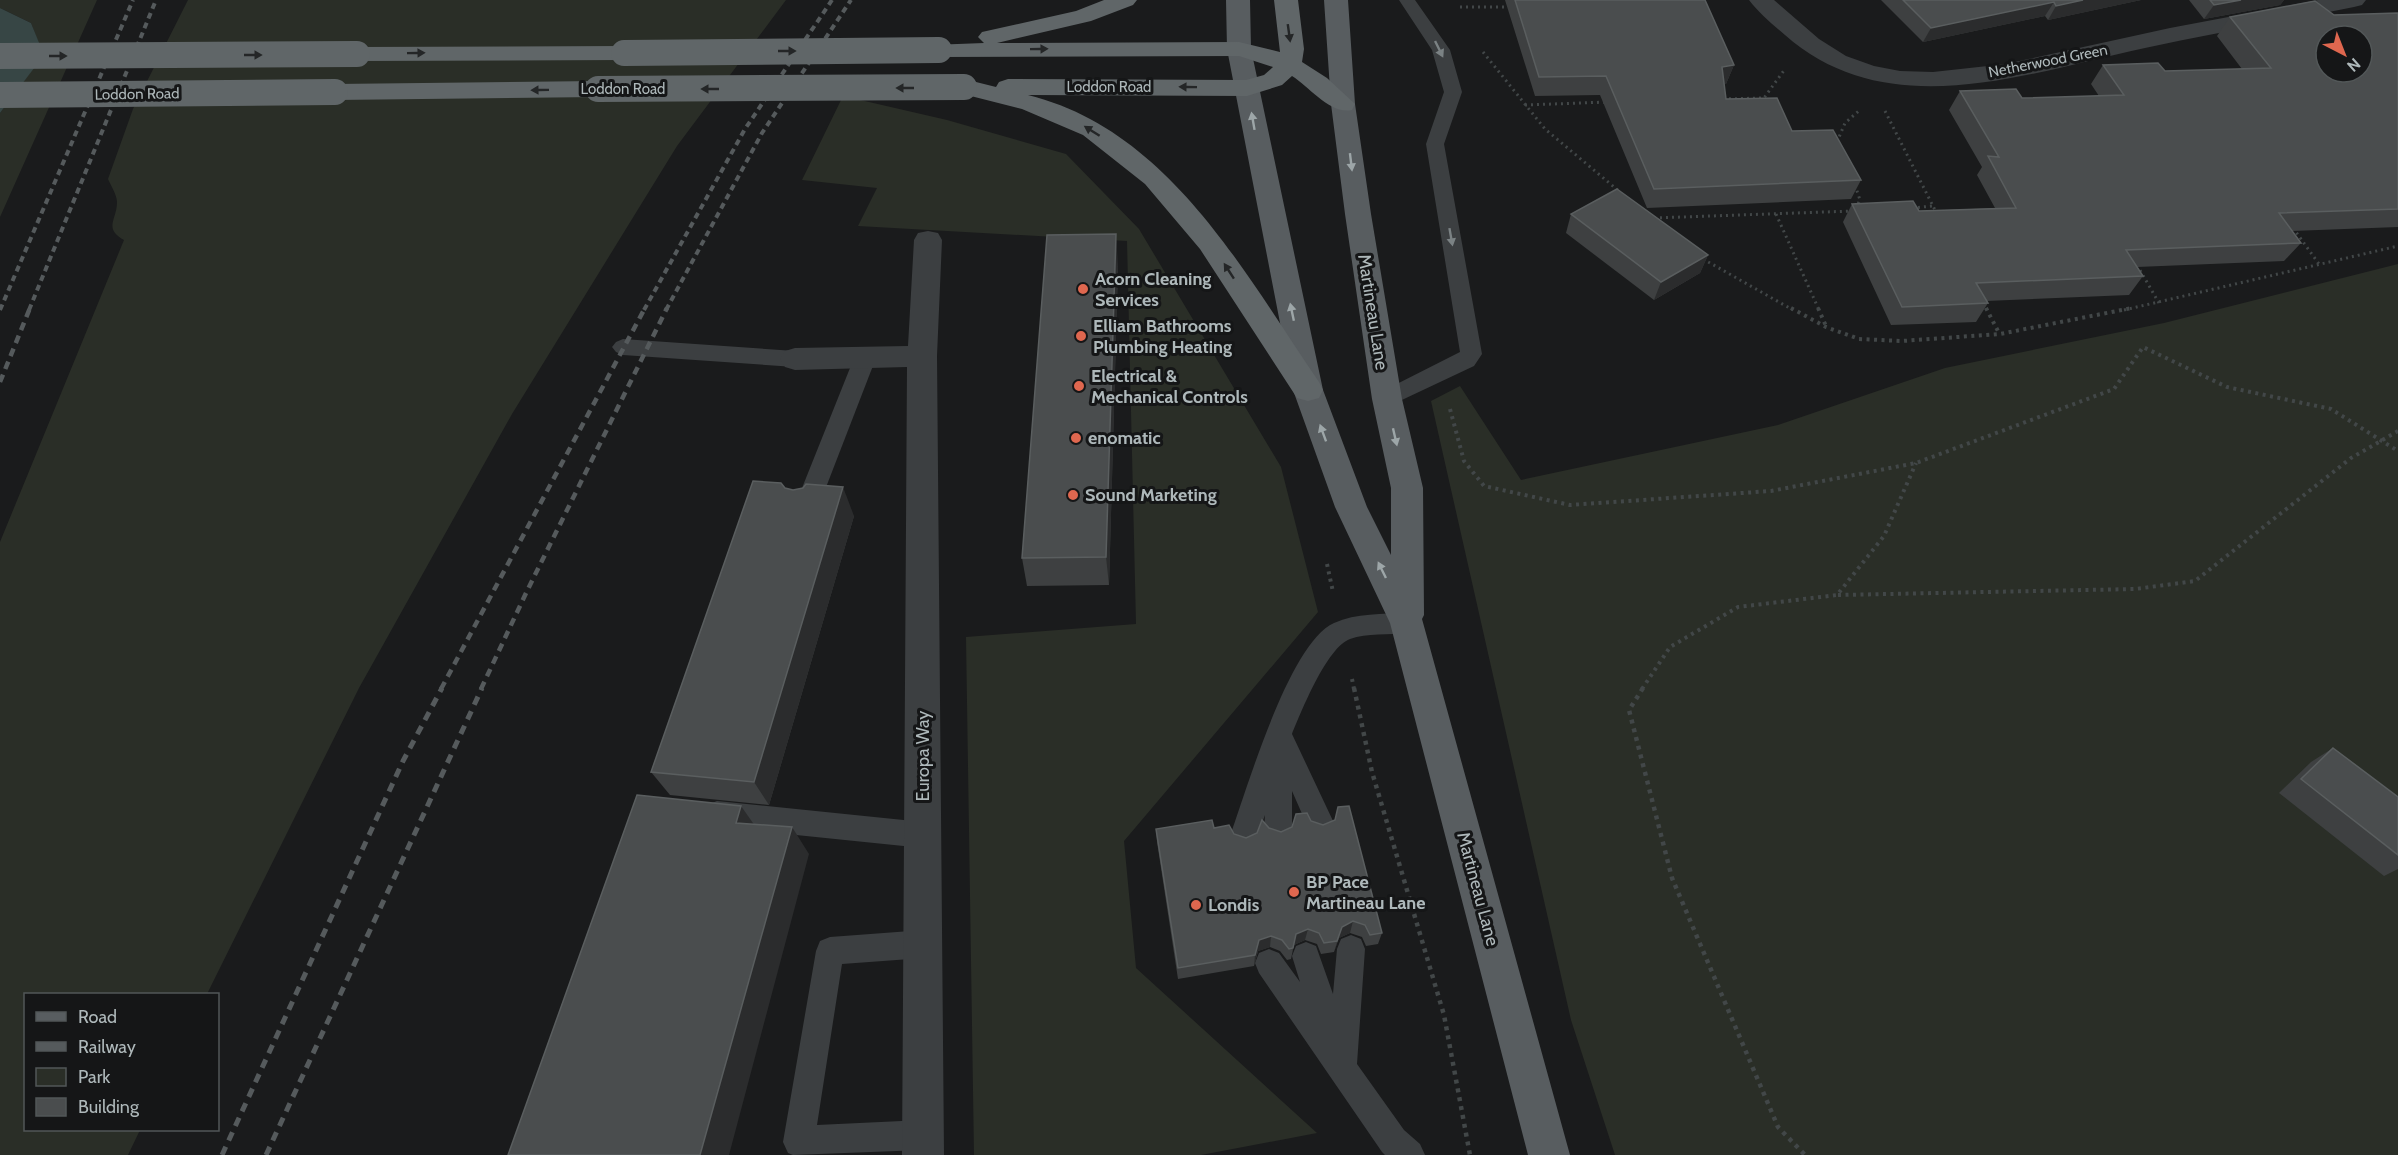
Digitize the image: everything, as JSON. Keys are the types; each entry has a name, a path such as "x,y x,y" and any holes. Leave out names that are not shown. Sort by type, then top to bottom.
{"highway":[{"path":"939,50 1083,16 1125,0"},
{"path":"1247,88 1273,80 1290,65 1292,49 1286,0"},
{"path":"0,56 1239,49 1273,56 1318,81 1343,104"},
{"path":"964,87 1030,103 1092,129 1154,178 1210,242 1308,390"},
{"name":"Loddon Road","path":"0,95 598,89 1247,88"}],"main road":[{"name":"Martineau Lane","path":"1238,0 1239,49 1308,390 1351,507 1407,623 1549,1155"},
{"name":"Martineau Lane","path":"1336,0 1343,104 1358,214 1387,399 1407,488 1407,623"}],"street":[{"name":"Netherwood Green","path":"1761,0 1796,35 1831,58 1870,73 1912,80 2019,68 2354,0"},
{"name":"Europa Way","path":"923,1145 922,356 928,240"},
{"path":"795,359 922,356"}],"lane":[{"path":"1387,399 1466,360 1471,354 1435,144 1453,92 1441,50 1407,0"},
{"path":"623,347 795,359"},
{"path":"806,508 865,358"},
{"path":"1244,836 1301,679 1326,644 1342,630 1407,623"},
{"path":"1280,736 1320,823"},
{"path":"1278,830 1280,736"},
{"path":"689,812 923,835"},
{"path":"923,1145 799,1142 830,951 924,944"},
{"path":"1341,1068 1351,949"},
{"path":"1306,956 1341,1068"},
{"path":"1269,963 1393,1142 1409,1155"}],"path":[{"path":"1453,0 1465,16"},
{"path":"1460,7 1519,6"},
{"path":"1479,43 1524,105 1556,140 1603,175 1625,196"},
{"path":"1716,99 1764,98 1796,54 1810,45"},
{"path":"1880,101 1938,217"},
{"path":"1524,105 1608,102"},
{"path":"1840,149 1836,140 1841,128 1856,111 1864,108"},
{"path":"1852,178 1860,200 1853,211"},
{"path":"1910,208 1933,206"},
{"path":"1655,225 1647,218 1864,211"},
{"path":"1776,214 1826,327"},
{"path":"2292,226 2319,264"},
{"path":"1699,256 1756,290 1826,327 1859,339 1902,341 2000,334 2159,303 2398,246"},
{"path":"2135,262 2159,303"},
{"path":"1983,302 2000,334"},
{"path":"1387,399 1446,393 1464,461 1484,486 1570,505 1771,491 1916,463 2114,389 2143,347 2227,387 2331,409 2398,451"},
{"path":"1805,1155 1778,1126 1672,878 1629,710 1670,646 1738,607 1837,595 2135,590 2195,581 2351,458 2398,431"},
{"path":"1837,595 1884,536 1916,463"},
{"path":"1351,507 1322,542 1372,772 1444,1015 1470,1155"}],"green space":[{"path":"0,0 97,0 0,217 0,113 43,55 31,23 0,8"},
{"path":"188,0 786,0 677,146 512,414 359,688 207,993 24,993 24,1131 140,1131 128,1155 0,1155 0,542 124,240 114,232 113,223 117,202 108,179 133,109"},
{"path":"843,96 947,120 1066,154 1139,229 1281,467 1318,612 1124,841 1136,968 1317,1133 1201,1155 974,1155 966,637 1136,624 1127,241 858,226 877,188 802,180"},
{"path":"2398,264 2398,1155 1615,1155 1571,1020 1431,401 1460,386 1521,480 1778,425 1945,368 2164,323"}],"shaded area":[{"path":"0,8 31,23 44,55 0,113"}],"building":[{"path":"1515,0 1705,0 1734,65 1722,67 1726,99 1777,98 1792,131 1833,130 1861,180 1654,189 1606,76 1539,77"},
{"path":"1903,0 2083,0 2056,6 2054,2 1931,28"},
{"path":"2210,0 2241,0 2214,5"},
{"path":"2315,1 2334,15 2398,13 2398,209 2279,213 2301,243 2126,250 2143,276 1976,283 1988,303 1902,307 1852,204 1913,201 1919,211 2016,208 1988,156 1999,157 1960,91 2016,89 2022,98 2124,95 2103,65 2158,63 2165,71 2271,68 2230,17"},
{"path":"1617,189 1708,255 1661,282 1571,214"},
{"path":"1116,234 1106,557 1022,558 1047,235"},
{"path":"753,481 781,483 785,488 793,490 803,488 806,484 843,487 754,782 651,772"},
{"path":"2333,748 2398,797 2398,855 2301,779"},
{"path":"637,795 741,806 736,823 792,827 700,1155 508,1155"},
{"name":"BP Pace Martineau Lane","path":"1349,806 1382,933 1370,935 1365,925 1353,921 1342,927 1337,941 1324,943 1319,933 1308,929 1296,934 1293,948 1289,949 1282,940 1271,936 1259,940 1255,955 1178,968 1156,829 1212,820 1214,828 1229,825 1234,834 1246,838 1257,833 1262,820 1269,828 1281,832 1292,827 1296,814 1307,813 1311,821 1323,825 1335,820 1338,807"}],"railway":[{"path":"0,310 133,0"},
{"path":"29,310 156,0"},
{"path":"644,310 745,129 832,0"},
{"path":"666,310 762,133 851,0"},
{"path":"0,382 30,308"},
{"path":"441,689 645,308"},
{"path":"481,689 666,310"},
{"path":"222,1155 403,761 442,688"},
{"path":"266,1155 482,688"}],"place":[{"name":"Acorn Cleaning Services","path":"1083,289"},
{"name":"Elliam Bathrooms Plumbing Heating","path":"1081,336"},
{"name":"Electrical & Mechanical Controls","path":"1079,386"},
{"name":"enomatic","path":"1076,438"},
{"name":"Sound Marketing","path":"1073,495"},
{"name":"BP Pace Martineau Lane","path":"1294,892"},
{"name":"Londis","path":"1196,905"}]}
